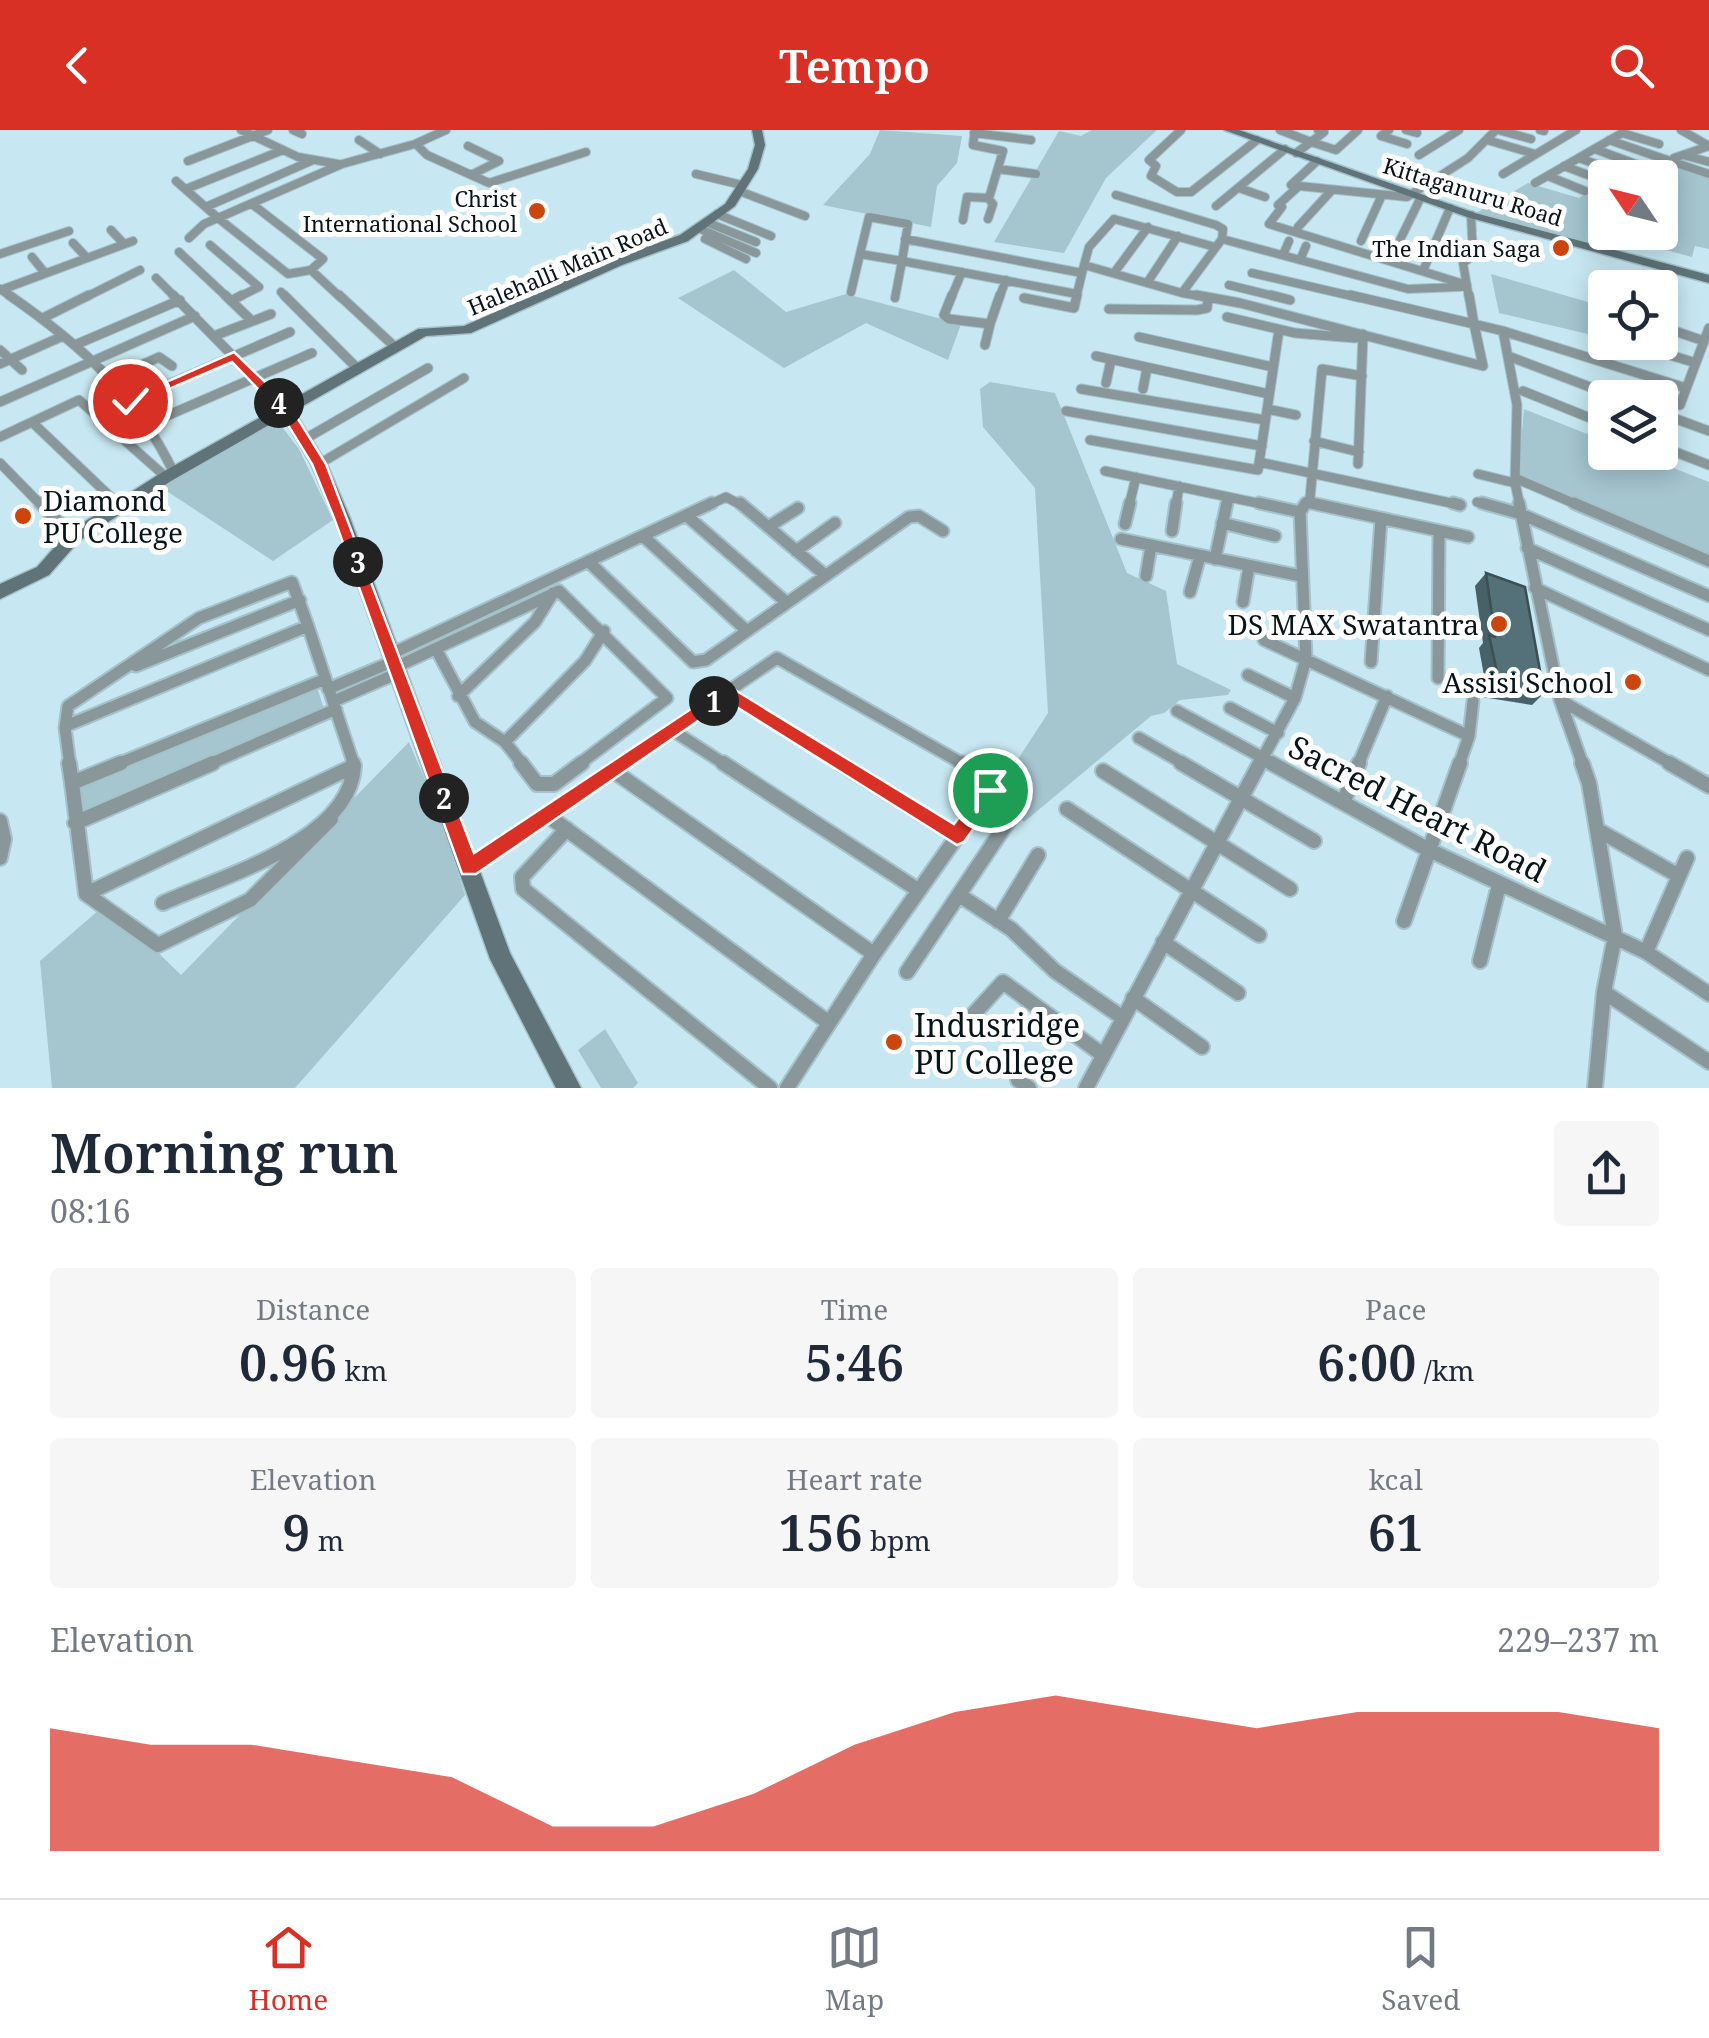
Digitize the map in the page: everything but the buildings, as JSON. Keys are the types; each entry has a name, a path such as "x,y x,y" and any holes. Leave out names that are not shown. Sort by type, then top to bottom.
{"street":[{"path":"241,130 311,161 342,164"},
{"path":"188,161 268,130"},
{"path":"189,238 203,229 206,222 342,164 416,144 445,130"},
{"name":"Halehalli Main Road","path":"0,592 44,571 73,538 120,506 395,347 424,332 466,330 703,224 741,188 753,170 760,145 758,130"},
{"path":"1181,130 1149,160 1156,166 1151,176 1178,192 1191,192 1257,140"},
{"name":"Kittaganuru Road","path":"1229,130 1450,208 1709,279"},
{"path":"1280,130 1336,150 1358,130"},
{"path":"1216,206 1324,132 1318,130"},
{"path":"1389,130 1382,136 1407,144"},
{"path":"1406,130 1418,134"},
{"path":"1419,155 1459,130"},
{"path":"1394,252 1416,197 1468,158 1496,130 1531,140"},
{"path":"1503,174 1576,130"},
{"path":"1605,130 1618,135"},
{"path":"1682,133 1699,130"},
{"path":"988,198 1003,152 974,146 974,131 1031,140"},
{"path":"1535,183 1618,135 1628,133 1659,144"},
{"path":"1682,133 1709,146"},
{"path":"359,140 380,154"},
{"path":"1487,140 1535,154"},
{"path":"1609,140 1667,160"},
{"path":"416,144 427,155 489,183 586,152"},
{"path":"468,146 499,161 471,175"},
{"path":"1674,160 1709,146"},
{"path":"558,148 572,157"},
{"path":"1594,149 1626,160"},
{"path":"186,189 283,150"},
{"path":"1684,154 1709,162"},
{"path":"521,156 537,168"},
{"path":"1580,158 1588,161"},
{"path":"208,206 311,161"},
{"path":"1317,161 1278,205 1282,207 1269,224 1467,285"},
{"path":"1678,164 1709,174"},
{"path":"1564,166 1588,175"},
{"path":"998,170 1036,174"},
{"path":"696,174 741,188 805,216"},
{"path":"1548,176 1585,191"},
{"path":"176,181 288,274 311,270 324,259 252,204"},
{"path":"1275,184 1416,197"},
{"path":"1239,188 1265,196"},
{"path":"1298,228 1332,190"},
{"path":"1116,195 1223,229 1218,243 1182,293"},
{"path":"1361,241 1382,196"},
{"path":"963,220 967,197 988,198 993,204 988,219"},
{"path":"1423,271 1450,208"},
{"path":"905,239 1114,274 1483,366 1463,263 1473,256 1470,214"},
{"path":"1098,215 1178,236 1372,274 1408,289 1467,285"},
{"path":"851,292 869,217 906,222 895,298"},
{"path":"1024,298 1074,308 1089,248 1112,219"},
{"path":"703,224 772,236"},
{"path":"703,224 756,248"},
{"path":"703,224 746,259"},
{"path":"1114,274 1148,228"},
{"path":"1,289 129,242 111,230"},
{"path":"0,254 69,231"},
{"path":"1147,282 1178,236"},
{"path":"1282,255 1289,242"},
{"path":"73,243 87,258"},
{"path":"210,244 259,288 231,301"},
{"path":"1300,260 1306,246"},
{"path":"178,252 252,321"},
{"path":"860,254 1077,294"},
{"path":"32,257 45,274"},
{"path":"1334,269 1339,257"},
{"path":"1270,278 1274,265"},
{"path":"43,318 140,270"},
{"path":"311,270 395,347"},
{"path":"962,272 944,315 990,324"},
{"path":"1252,273 1504,330 1686,388"},
{"path":"156,278 285,409 319,464 501,958 569,1088"},
{"path":"985,344 1006,280"},
{"path":"1229,286 1290,300"},
{"path":"1,289 64,336 130,401 148,424 170,475"},
{"path":"281,292 358,368"},
{"path":"1256,307 1263,294"},
{"path":"75,346 180,300"},
{"path":"1109,309 1197,310 1206,308 1208,300"},
{"path":"214,336 270,314"},
{"path":"0,402 195,316"},
{"path":"1227,318 1279,330 1363,337"},
{"path":"1680,405 1709,328"},
{"path":"1090,440 1258,470 1279,330"},
{"path":"1504,330 1517,406 1515,481 1521,514 1560,700 1589,783 1615,936 1604,992 1595,1088"},
{"path":"130,401 290,332"},
{"path":"1678,332 1704,340"},
{"path":"5,362 64,336"},
{"path":"1139,337 1273,367"},
{"path":"1358,464 1363,337"},
{"path":"0,350 5,362 22,370"},
{"path":"148,424 312,353"},
{"path":"1096,356 1269,394"},
{"path":"1508,356 1588,386"},
{"path":"1678,357 1696,363"},
{"path":"109,380 159,358 172,366"},
{"path":"1106,383 1112,360"},
{"path":"305,438 428,368"},
{"path":"1143,389 1148,368"},
{"path":"1177,711 1264,759 1296,698 1306,660 1301,576 1322,370 1362,376"},
{"path":"319,464 464,378"},
{"path":"1082,389 1296,416"},
{"path":"1523,392 1588,417"},
{"path":"0,437 80,400 170,475"},
{"path":"1066,410 1262,446"},
{"path":"1678,420 1709,431"},
{"path":"32,422 120,506"},
{"path":"1314,442 1359,452"},
{"path":"1678,453 1709,465"},
{"path":"1260,462 1460,505"},
{"path":"0,464 73,538"},
{"path":"1105,471 1228,497 1381,519 1468,537"},
{"path":"1478,474 1515,481 1709,561"},
{"path":"1125,524 1136,477"},
{"path":"1172,531 1180,486"},
{"path":"75,822 726,497 735,499 824,575"},
{"path":"1215,558 1228,497"},
{"path":"1477,502 1521,514 1709,596"},
{"path":"768,528 798,508"},
{"path":"590,563 693,662 706,660 912,515 943,531"},
{"path":"687,516 786,602"},
{"path":"1371,662 1381,519"},
{"path":"796,551 835,523"},
{"path":"1222,524 1275,536"},
{"path":"1438,678 1439,531"},
{"path":"644,536 747,631"},
{"path":"1121,540 1301,576"},
{"path":"1146,576 1152,546"},
{"path":"1528,548 1709,630"},
{"path":"1190,592 1200,556"},
{"path":"1243,602 1250,566"},
{"path":"291,582 308,626 354,766 348,796 250,900 158,945 86,894 75,822 66,726 68,706 199,618 291,582"},
{"path":"1535,588 1709,670"},
{"path":"395,664 436,649 554,592 566,593 666,692 664,704 554,784 544,786 537,784 505,742 476,722 458,696 436,649"},
{"path":"458,696 535,622 554,592"},
{"path":"116,674 300,600"},
{"path":"66,726 308,626"},
{"path":"505,742 585,661 604,631"},
{"path":"1264,640 1470,736"},
{"path":"469,868 774,659 783,659 994,786 874,954 787,1088"},
{"path":"1248,675 1296,698"},
{"path":"727,692 957,836"},
{"path":"72,783 330,695"},
{"path":"1342,802 1388,696"},
{"path":"1560,700 1709,786"},
{"path":"1404,921 1470,736 1473,701"},
{"path":"1230,708 1278,733"},
{"path":"672,730 918,890"},
{"path":"1139,738 1314,841"},
{"name":"Sacred Heart Road","path":"1086,1088 1264,759 1427,849 1646,952 1709,994"},
{"path":"86,894 354,766"},
{"path":"612,770 874,954"},
{"path":"1103,771 1290,889"},
{"path":"1067,809 1258,935"},
{"path":"547,814 829,1022"},
{"path":"907,972 1011,817"},
{"path":"163,903 330,819"},
{"path":"0,820 4,839 0,858"},
{"path":"567,829 522,876 522,889 770,1088"},
{"path":"1598,830 1679,876"},
{"path":"998,921 1038,855"},
{"path":"1646,952 1687,858"},
{"path":"1480,961 1500,884"},
{"path":"959,895 998,921 1055,972 1123,1018"},
{"path":"1163,942 1238,993"},
{"path":"970,1018 1003,982 1103,1055"},
{"path":"1604,992 1709,1062"},
{"path":"1133,998 1202,1047"}],"shaded area":[{"path":"880,130 962,136 957,163 937,186 931,227 823,205 870,154"},
{"path":"1092,130 1157,130 1106,178 1064,253 994,242 1059,131 1081,136"},
{"path":"1678,166 1709,177 1709,249 1695,246 1692,257 1666,250 1678,250"},
{"path":"1528,183 1579,198 1588,192 1588,244 1476,213"},
{"path":"734,270 786,312 846,294 961,324 948,360 866,323 784,368 678,298"},
{"path":"1491,274 1588,302 1588,334 1499,313"},
{"path":"990,382 1055,393 1127,573 1166,591 1177,664 1231,690 1228,695 1180,700 1164,713 1151,716 1024,822 1000,787 1048,713 1035,488 983,427 980,389"},
{"path":"1524,409 1588,434 1588,470 1678,470 1709,482 1709,557 1518,477"},
{"path":"275,418 299,449 333,520 273,561 159,486"},
{"path":"316,684 324,709 80,816 77,786"},
{"path":"409,742 436,806 465,895 295,1088 52,1088 40,961 107,903 181,975"},
{"path":"605,1029 638,1083 633,1088 601,1088 578,1050"}],"place":[{"name":"Christ International School","path":"537,211"},
{"name":"The Indian Saga","path":"1561,248"},
{"name":"Diamond PU College","path":"23,516"},
{"name":"DS MAX Swatantra","path":"1499,624"},
{"name":"Assisi School","path":"1633,682"},
{"name":"Indusridge PU College","path":"894,1042"}],"route":[{"path":"130,401 234,356 285,409 319,464 342,518 469,868 727,692 957,836 990,790"}]}
